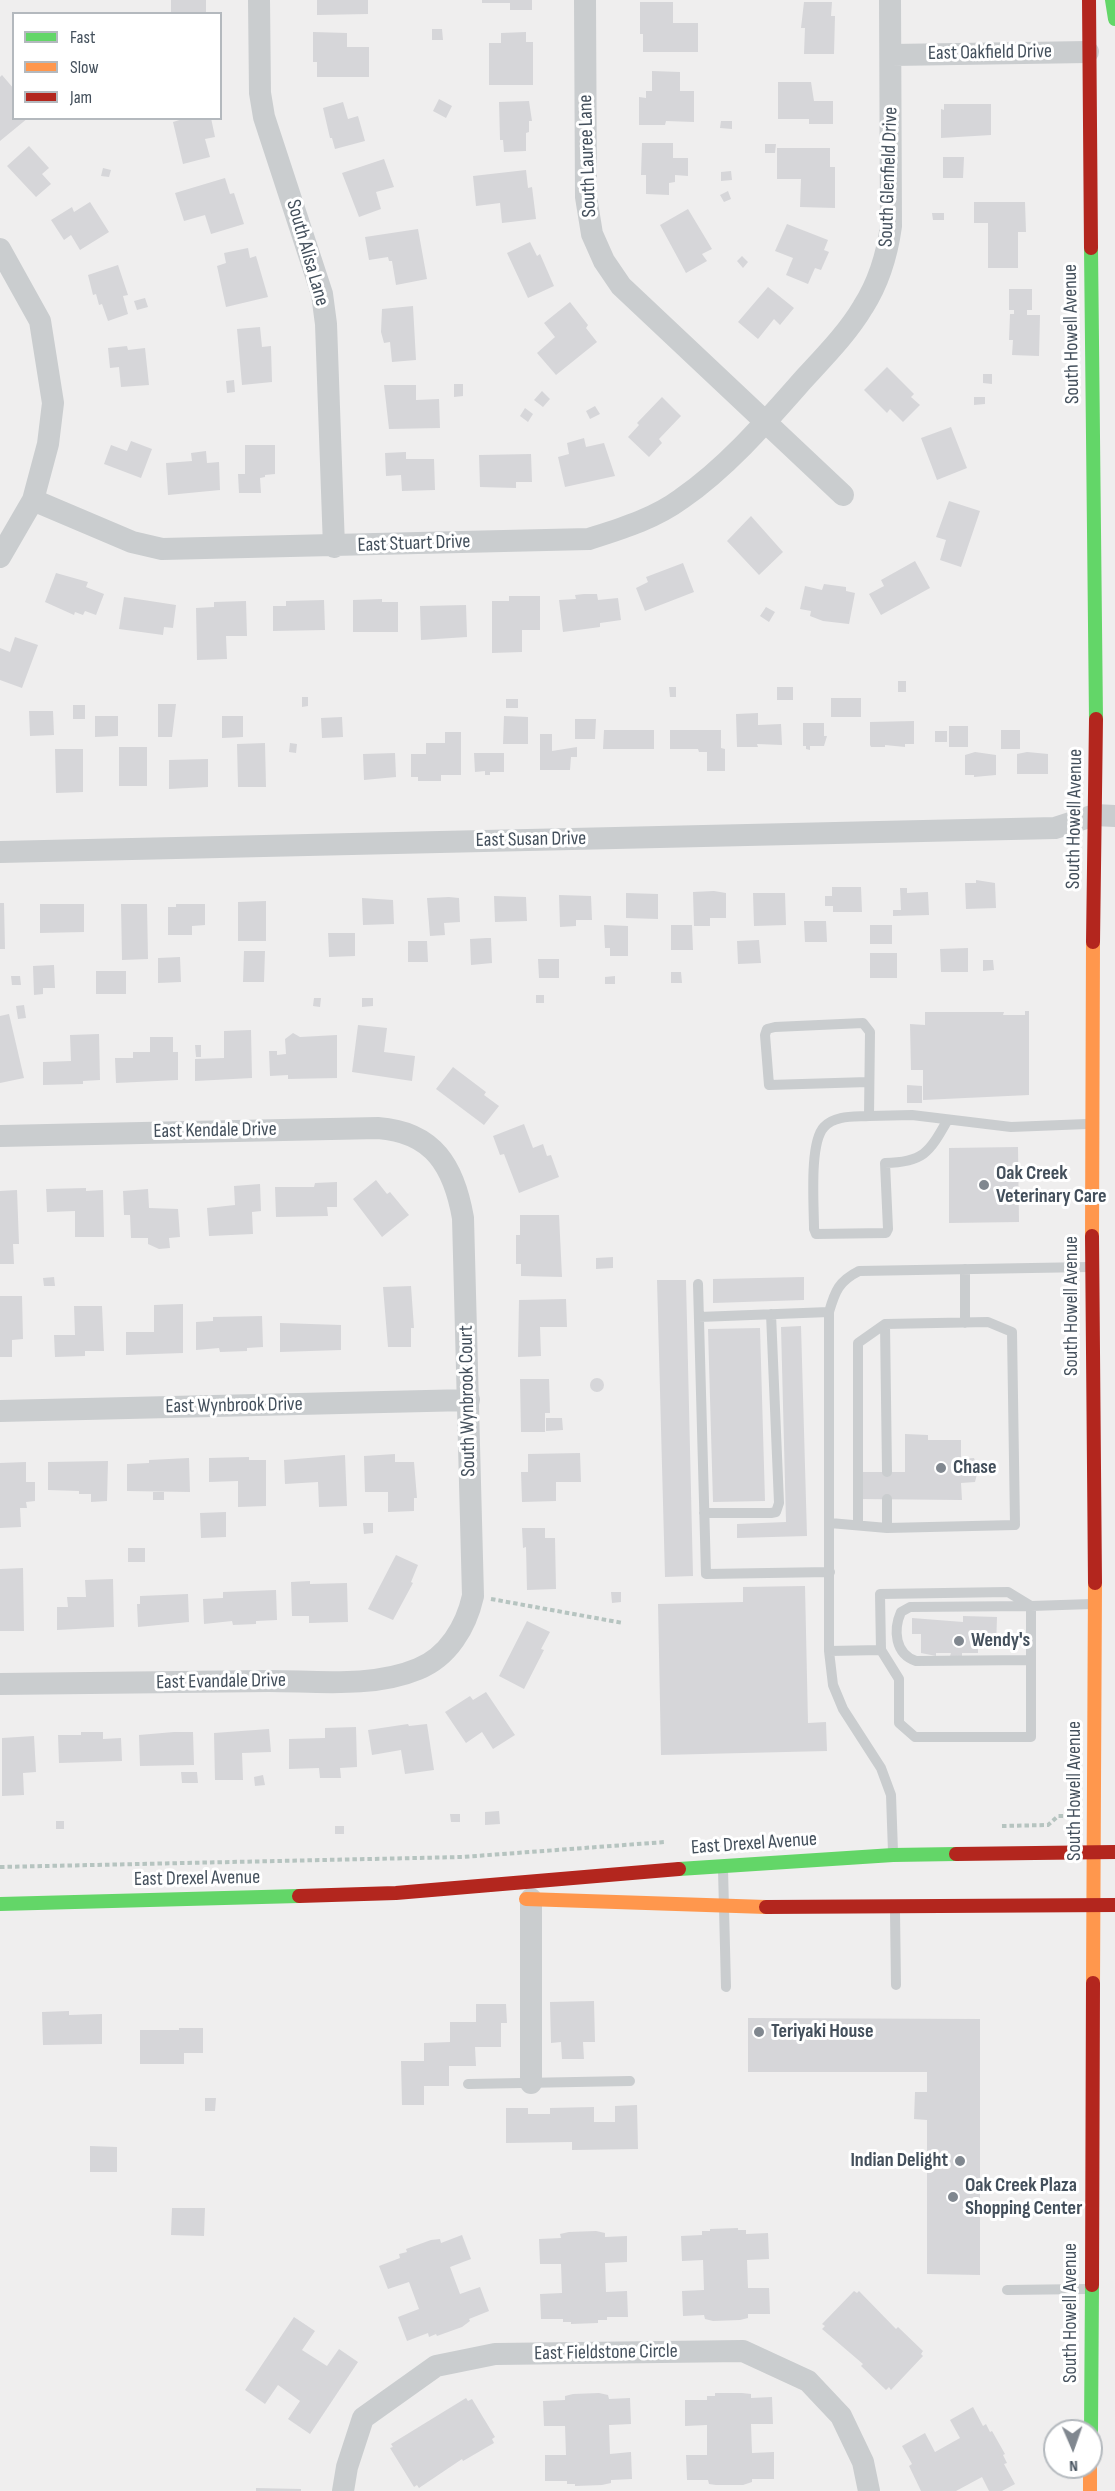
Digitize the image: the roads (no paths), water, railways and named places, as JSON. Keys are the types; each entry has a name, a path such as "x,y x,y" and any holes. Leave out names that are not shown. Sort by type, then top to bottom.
{"main road":[{"name":"South Howell Avenue","path":"1089,0 1096,56 1106,834 1091,1124 1095,1604 1090,2419"},
{"path":"1112,0 1115,19"},
{"name":"East Drexel Avenue","path":"0,1904 396,1893 723,1865 892,1855 1115,1852"},
{"name":"East Drexel Avenue","path":"396,1893 724,1907 895,1908 1115,1905"}],"street":[{"name":"South Alisa Lane","path":"259,0 260,93 264,117 322,294 326,324 334,547"},
{"name":"South Lauree Lane","path":"585,0 586,197 592,234 604,261 621,286 843,495"},
{"name":"South Glenfield Drive","path":"765,422 827,353 862,309 887,255 891,226 890,0"},
{"name":"East Oakfield Drive","path":"892,55 1096,56"},
{"path":"0,249 40,321 53,403 48,444 33,500 0,557"},
{"name":"East Stuart Drive","path":"33,500 132,542 162,549 334,547 589,539 636,524 680,501 715,473 765,422"},
{"name":"East Susan Drive","path":"0,852 1063,828 1106,834"},
{"path":"1063,828 1106,834"},
{"name":"East Kendale Drive","path":"0,1136 378,1128 401,1131 428,1144"},
{"name":"South Wynbrook Court","path":"428,1144 442,1159 452,1177 463,1218 473,1596 462,1628 438,1657"},
{"name":"East Wynbrook Drive","path":"0,1411 469,1400"},
{"name":"East Evandale Drive","path":"0,1684 370,1679 398,1676 418,1669 438,1657"},
{"path":"531,1899 531,2083"},
{"name":"East Fieldstone Circle","path":"343,2491 347,2467 363,2418 436,2366 495,2354 743,2351 808,2381 841,2416 863,2462 869,2491"}],"lane":[{"path":"868,1082 769,1085 765,1035 767,1029 863,1023 870,1032 869,1116"},
{"path":"947,1121 934,1145 923,1156 907,1162 885,1163 888,1229 886,1233 816,1234 814,1229 816,1139 825,1126 842,1117 912,1115 1011,1127 1091,1124"},
{"path":"892,1855 891,1795 882,1768 843,1709 833,1685 829,1651 829,1312 836,1288 846,1278 859,1271 1091,1268"},
{"path":"965,1269 965,1323"},
{"path":"698,1284 706,1574 830,1572"},
{"path":"699,1317 829,1312"},
{"path":"704,1513 776,1512 779,1503 771,1314"},
{"path":"830,1523 888,1528 1015,1525 1012,1332 988,1322 885,1324 858,1343 858,1524"},
{"path":"885,1324 887,1472"},
{"path":"887,1499 888,1528"},
{"path":"1008,1592 1031,1606 1031,1737 915,1737 899,1723 899,1679 881,1650 880,1594 1008,1592"},
{"path":"1032,1660 916,1661 906,1658 898,1650 898,1620 901,1612 910,1607 1095,1604"},
{"path":"829,1651 881,1650"},
{"path":"723,1865 726,1987"},
{"path":"895,1908 896,1985"},
{"path":"468,2084 630,2081"},
{"path":"1007,2290 1091,2289"}],"place":[{"name":"Oak Creek Veterinary Care","path":"984,1185"},
{"name":"Chase","path":"941,1468"},
{"name":"Wendy's","path":"959,1641"},
{"name":"Teriyaki House","path":"759,2032"},
{"name":"Indian Delight","path":"960,2161"},
{"name":"Oak Creek Plaza Shopping Center","path":"953,2197"}]}
